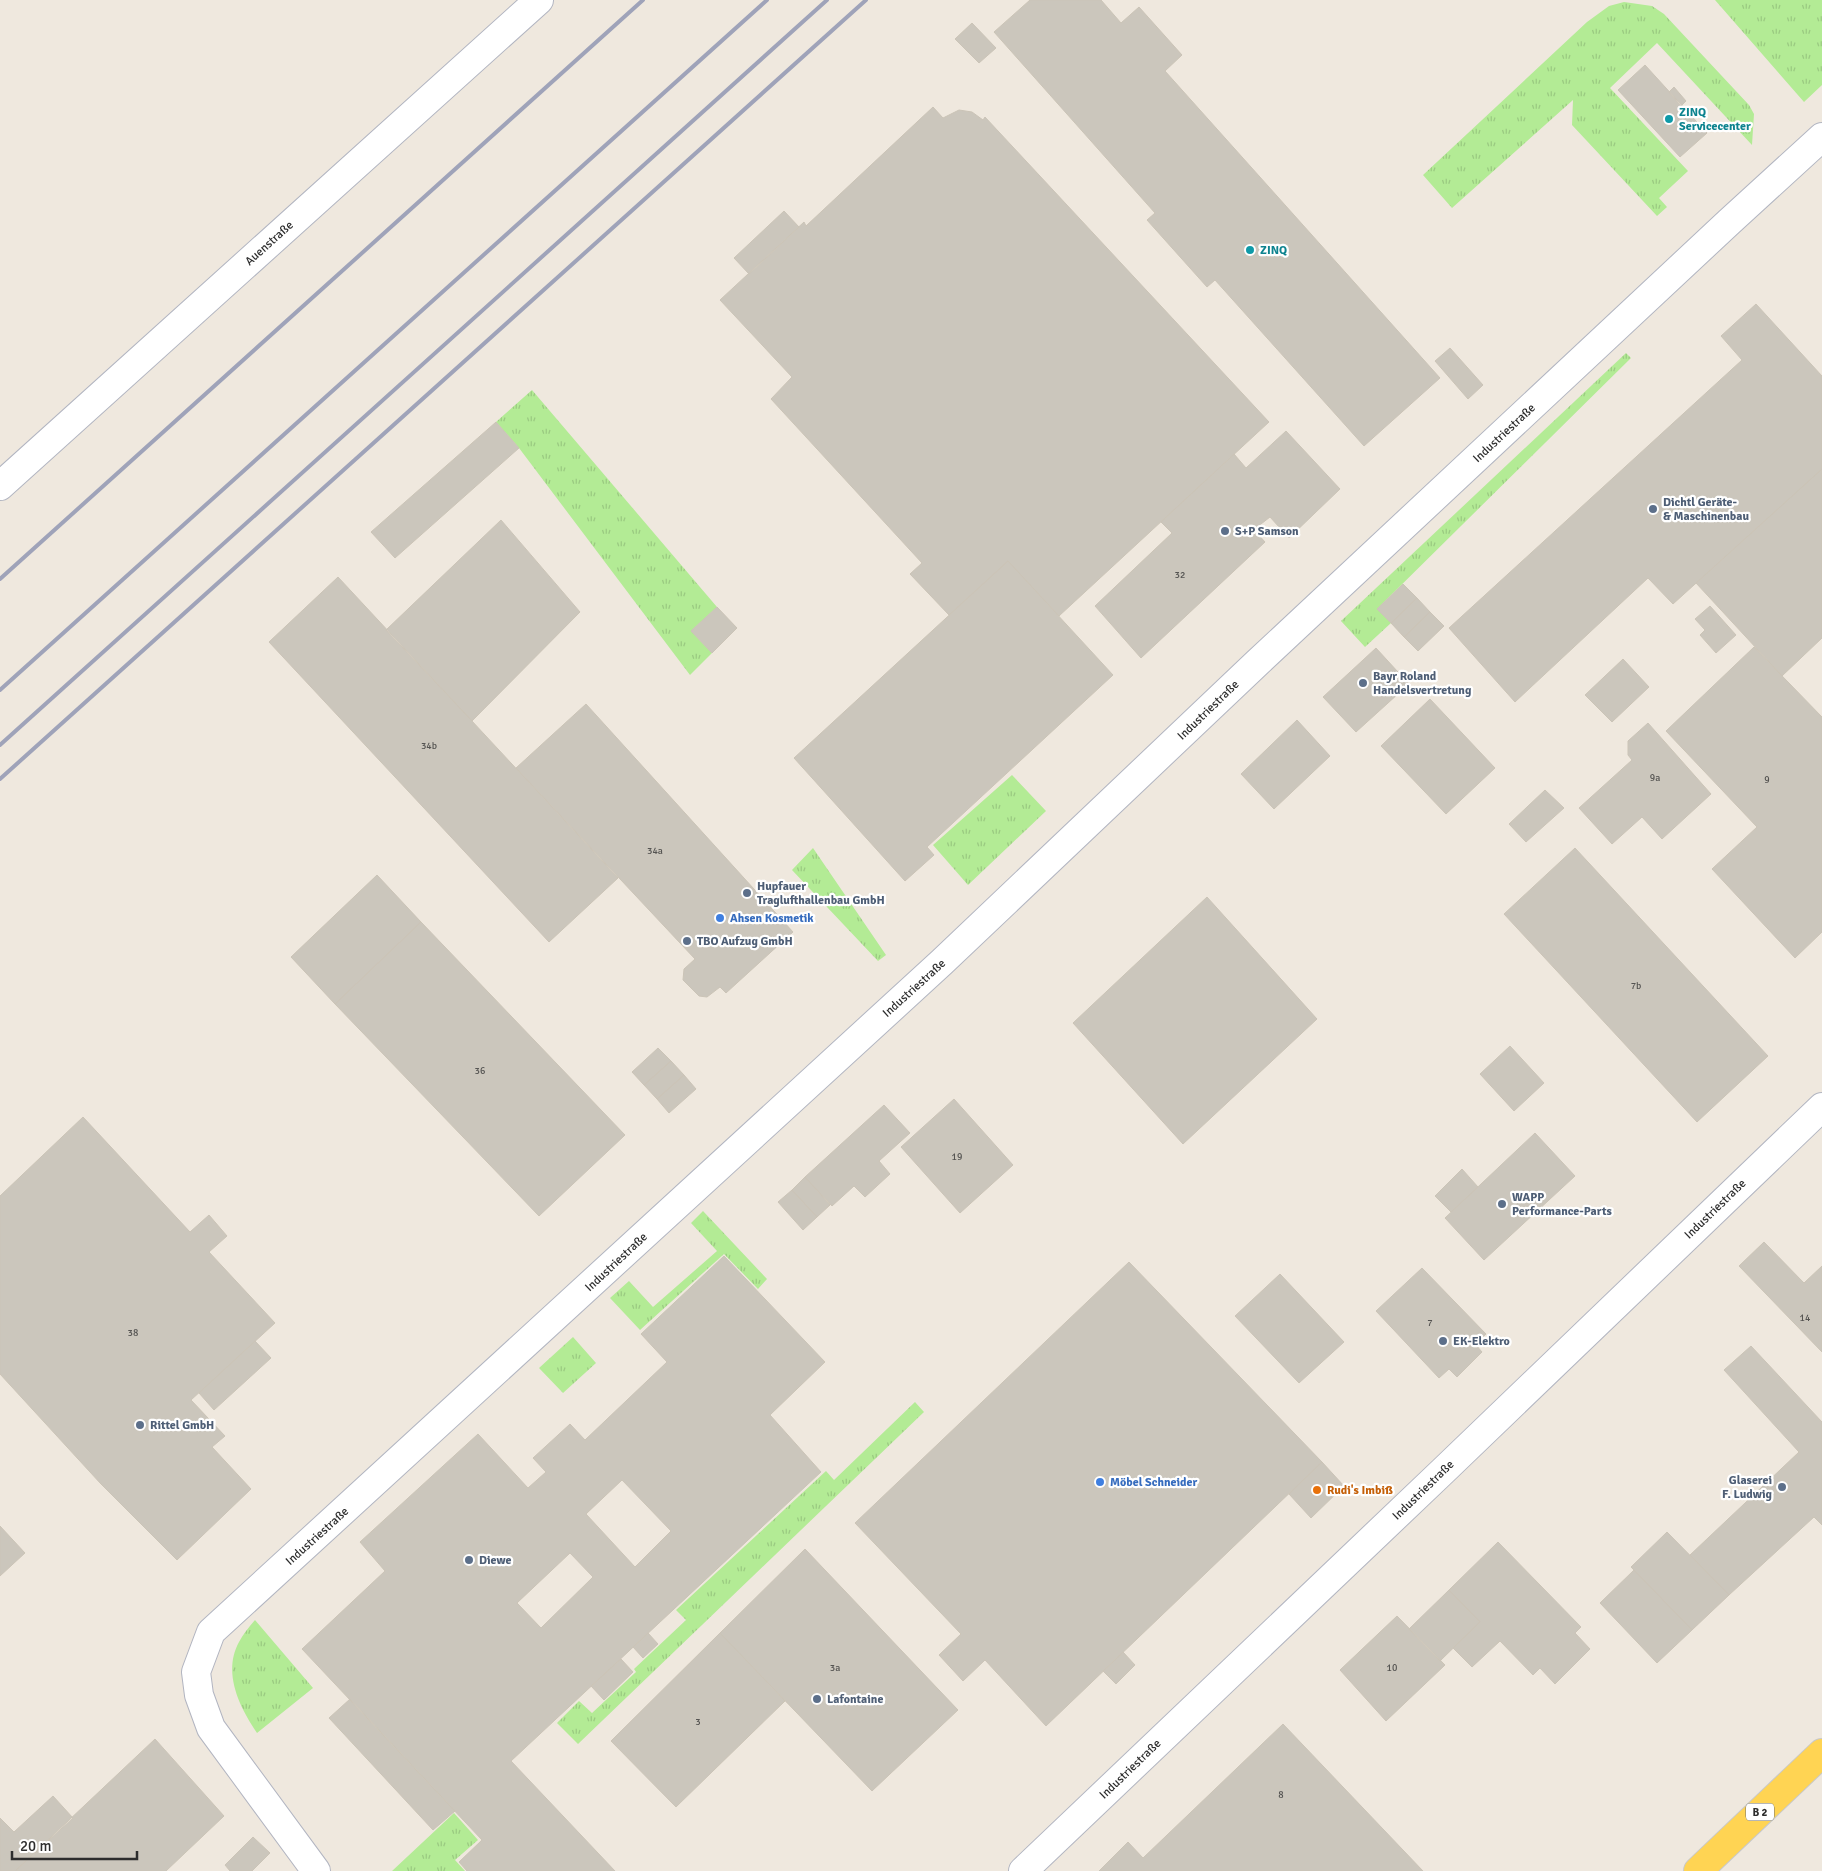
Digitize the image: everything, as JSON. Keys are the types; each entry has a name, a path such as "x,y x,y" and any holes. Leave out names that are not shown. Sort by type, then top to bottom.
{"main road":[{"name":"B 2","path":"1698,1871 1822,1754"}],"street":[{"name":"Auenstraße","path":"0,486 539,0"},
{"name":"Industriestraße","path":"316,1871 211,1728 198,1695 196,1672 211,1632 942,962 1257,663 1729,222 1819,141"},
{"name":"Industriestraße","path":"1023,1871 1822,1107"}],"green space":[{"path":"1715,0 1822,0 1822,85 1804,102"},
{"path":"1624,2 1652,6 1664,14 1749,105 1754,114 1752,145 1657,43 1610,88 1688,171 1659,198 1667,207 1657,216 1572,125 1573,100 1452,208 1423,175 1587,22 1609,6"},
{"path":"1626,353 1631,358 1377,609 1391,623 1365,647 1341,621"},
{"path":"532,390 717,607 691,631 712,653 690,675 519,448 496,422"},
{"path":"1012,775 1046,811 968,885 933,845"},
{"path":"813,848 886,955 878,961 792,870"},
{"path":"703,1211 767,1279 758,1289 724,1254 640,1330 610,1298 629,1281 653,1307 717,1251 691,1223"},
{"path":"573,1337 596,1363 563,1393 539,1368"},
{"path":"915,1402 924,1412 578,1744 557,1723 579,1701 592,1713 636,1672 634,1669 686,1620 676,1610 826,1471 834,1480"},
{"path":"255,1620 313,1688 257,1733 239,1701 235,1690 232,1666 239,1642"},
{"path":"454,1813 478,1840 455,1860 465,1871 392,1871"}],"building":[{"name":"ZINQ","path":"1030,0 1101,0 1121,23 1139,7 1182,55 1165,71 1440,378 1364,446 1215,280 1207,287 1147,220 1155,213 994,32"},
{"path":"972,23 996,48 979,63 955,39"},
{"name":"ZINQ Servicecenter","path":"1645,65 1707,133 1680,157 1618,90"},
{"path":"1674,87 1686,101 1681,106 1669,92"},
{"path":"933,107 943,118 959,110 972,112 983,120 985,117 1269,422 1059,616 1008,561 949,615 910,574 922,563 771,399 792,377 720,300 804,222 806,226"},
{"path":"784,211 799,227 749,274 734,258"},
{"path":"1756,304 1822,376 1822,469 1673,604 1648,578 1515,702 1449,628 1742,360 1721,336"},
{"path":"1450,348 1483,385 1468,399 1435,361"},
{"path":"496,422 519,448 395,558 371,532"},
{"path":"1286,431 1340,489 1289,538 1270,517 1261,524 1255,531 1265,542 1141,658 1095,606 1172,533 1161,522 1234,454 1246,468"},
{"path":"1822,469 1822,638 1782,676 1696,583"},
{"path":"501,520 580,612 472,721 386,630"},
{"path":"1008,561 1113,675 927,847 934,855 905,881 794,758"},
{"path":"338,577 618,878 549,942 269,642"},
{"path":"1403,584 1417,598 1391,623 1377,609"},
{"path":"1417,598 1430,612 1404,637 1391,623"},
{"path":"1710,606 1736,635 1716,653 1700,635 1705,630 1695,619"},
{"path":"717,607 737,628 712,653 691,631"},
{"path":"1430,612 1444,626 1418,651 1404,637"},
{"path":"1754,647 1822,717 1822,932 1795,958 1712,869 1757,827 1666,731"},
{"path":"1376,648 1409,684 1356,732 1323,697"},
{"path":"1623,659 1649,687 1612,722 1585,695"},
{"path":"1430,699 1495,768 1446,814 1381,746"},
{"path":"586,704 793,932 726,993 720,987 707,997 699,996 683,980 684,969 695,959 516,768"},
{"path":"1297,720 1330,756 1274,809 1241,774"},
{"path":"1648,723 1711,794 1662,839 1642,817 1612,844 1579,808 1632,760 1628,755 1628,741"},
{"path":"1545,790 1564,808 1526,842 1509,824"},
{"path":"1575,848 1768,1056 1697,1122 1504,914"},
{"path":"377,875 421,922 335,1004 291,957"},
{"path":"1207,897 1317,1019 1183,1144 1073,1023"},
{"path":"421,922 625,1135 539,1216 335,1004"},
{"path":"1510,1046 1544,1083 1514,1111 1480,1074"},
{"path":"658,1048 671,1061 644,1085 632,1072"},
{"path":"671,1061 684,1075 657,1099 644,1085"},
{"path":"684,1075 696,1089 669,1113 657,1099"},
{"path":"954,1099 1013,1165 960,1213 901,1147"},
{"path":"884,1105 910,1133 879,1161 890,1174 865,1197 854,1186 832,1206 805,1177"},
{"path":"83,1117 190,1232 209,1215 227,1236 209,1252 275,1323 191,1400 225,1436 212,1447 251,1489 177,1560 101,1484 0,1374 0,1196"},
{"path":"1535,1133 1575,1176 1484,1260 1445,1218"},
{"path":"1462,1169 1478,1187 1451,1212 1435,1196"},
{"path":"805,1177 830,1205 817,1217 792,1190"},
{"path":"792,1190 817,1217 803,1230 778,1202"},
{"path":"1764,1242 1804,1283 1822,1266 1822,1352 1739,1266"},
{"name":"Diewe","path":"724,1256 825,1362 770,1415 821,1472 511,1761 615,1871 467,1871 459,1862 482,1840 302,1649 385,1571 360,1542 478,1434 528,1488 546,1472 533,1458 570,1424 585,1440 667,1362 641,1334","holes":["622,1480 671,1531 635,1567 586,1514","570,1553 593,1577 541,1628 517,1603"]},
{"name":"Möbel Schneider","path":"1129,1262 1322,1462 1046,1726 985,1660 963,1681 939,1655 961,1634 855,1523"},
{"path":"1422,1268 1486,1334 1475,1344 1482,1352 1457,1377 1449,1369 1439,1378 1376,1311"},
{"path":"1280,1274 1344,1342 1299,1383 1235,1316"},
{"path":"255,1341 271,1358 214,1410 199,1393"},
{"path":"1751,1346 1822,1422 1822,1525 1814,1517 1729,1595 1690,1555 1799,1452 1724,1370"},
{"name":"Rudi's Imbiß","path":"1322,1462 1344,1486 1311,1518 1289,1494"},
{"path":"0,1526 25,1553 0,1576"},
{"path":"1667,1532 1729,1595 1692,1630 1631,1567"},
{"path":"1498,1542 1581,1627 1575,1633 1590,1649 1555,1684 1540,1668 1533,1675 1500,1641 1472,1667 1453,1648 1480,1622 1449,1590"},
{"path":"805,1549 958,1710 872,1791 720,1633"},
{"path":"1634,1570 1692,1630 1657,1663 1600,1603"},
{"path":"1449,1590 1480,1622 1440,1661 1409,1629"},
{"path":"1397,1616 1445,1665 1386,1721 1340,1670"},
{"path":"648,1633 658,1644 643,1658 633,1647"},
{"path":"720,1633 785,1701 676,1807 611,1741"},
{"path":"1123,1652 1135,1665 1116,1684 1103,1671"},
{"path":"621,1659 633,1672 604,1700 591,1686"},
{"path":"350,1699 455,1811 433,1830 329,1718"},
{"path":"1283,1724 1423,1871 1099,1871 1128,1842 1143,1858"},
{"path":"155,1739 224,1816 166,1871 15,1871"},
{"path":"53,1796 73,1818 15,1871 0,1871 0,1818 14,1832"},
{"path":"253,1837 270,1853 252,1871 230,1871 225,1865"}],"railway":[{"path":"0,579 643,0"},
{"path":"0,690 767,0"},
{"path":"0,745 827,0"},
{"path":"0,779 866,0"}],"place":[{"name":"ZINQ Servicecenter","path":"1669,119"},
{"name":"ZINQ","path":"1250,250"},
{"name":"Dichtl Geräte- & Maschinenbau","path":"1653,509"},
{"name":"S+P Samson","path":"1225,531"},
{"name":"Bayr Roland Handelsvertretung","path":"1363,683"},
{"name":"Hupfauer Traglufthallenbau GmbH","path":"747,893"},
{"name":"Ahsen Kosmetik","path":"720,918"},
{"name":"TBO Aufzug GmbH","path":"687,941"},
{"name":"WAPP Performance-Parts","path":"1502,1204"},
{"name":"EK-Elektro","path":"1443,1341"},
{"name":"Rittel GmbH","path":"140,1425"},
{"name":"Möbel Schneider","path":"1100,1482"},
{"name":"Glaserei F. Ludwig","path":"1782,1487"},
{"name":"Rudi's Imbiß","path":"1317,1490"},
{"name":"Diewe","path":"469,1560"},
{"name":"Lafontaine","path":"817,1699"}]}
